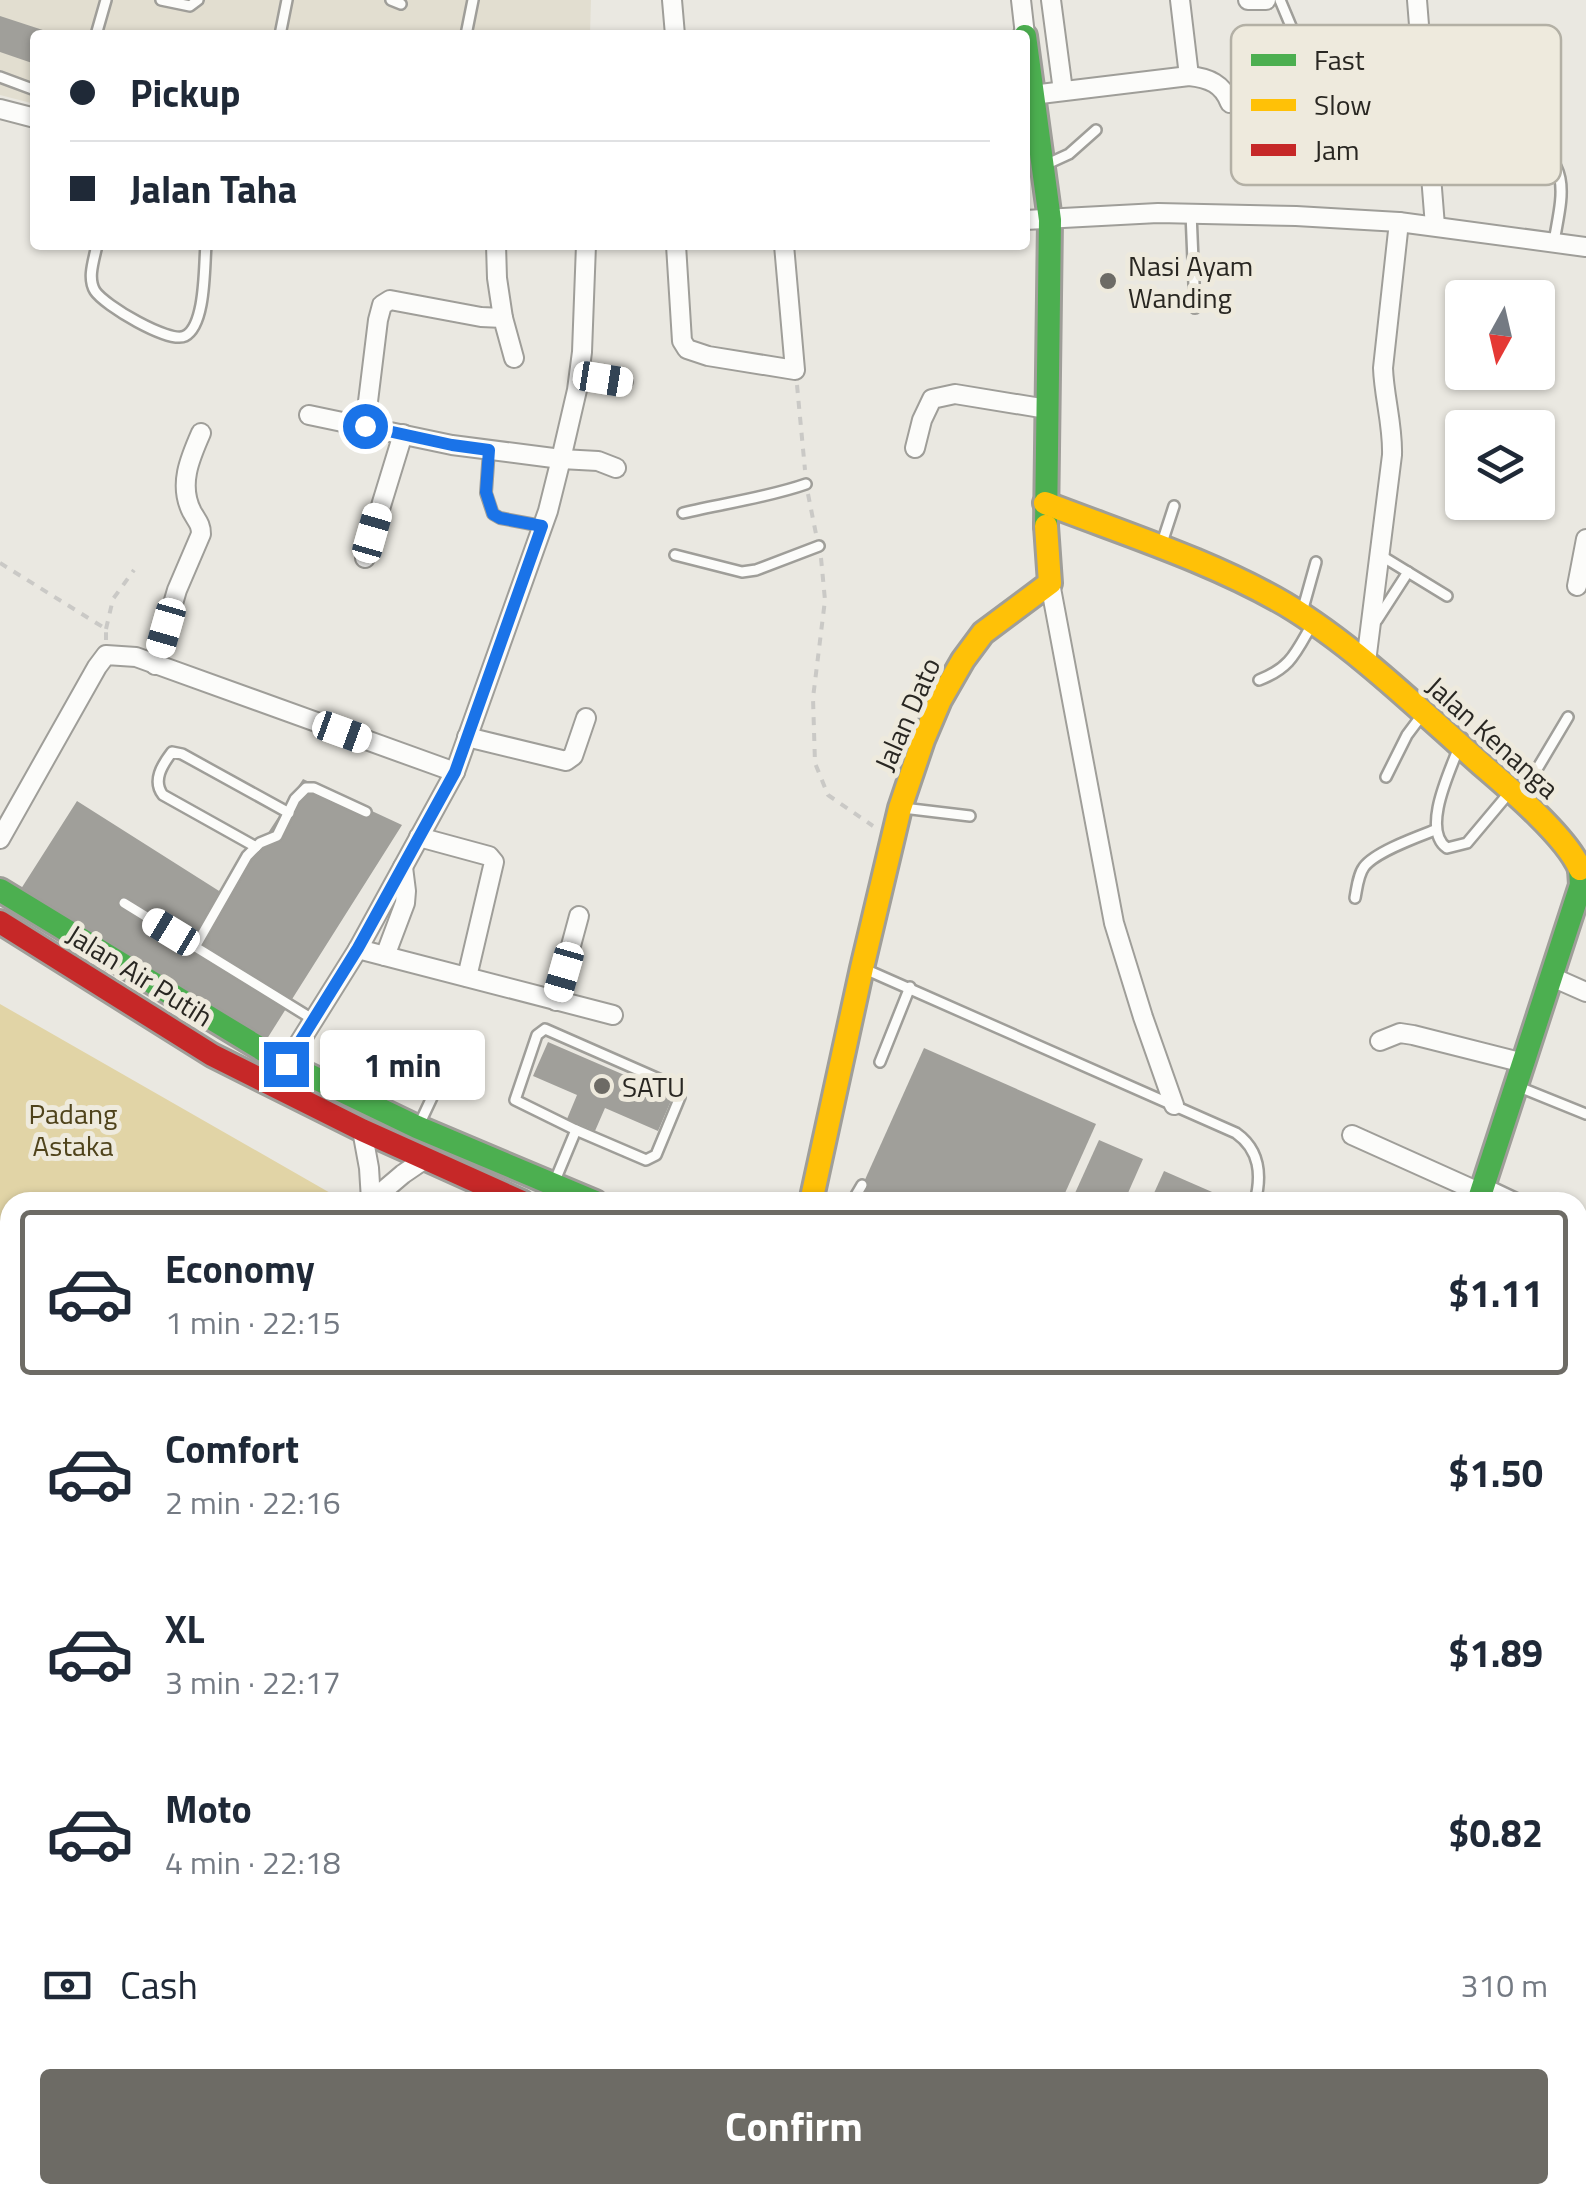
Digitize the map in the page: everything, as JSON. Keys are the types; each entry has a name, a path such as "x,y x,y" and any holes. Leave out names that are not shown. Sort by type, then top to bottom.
{"street":[{"path":"672,0 675,30"},
{"path":"1020,0 1024,30"},
{"path":"1050,0 1063,91"},
{"path":"1180,0 1190,76"},
{"path":"1248,0 1266,0"},
{"path":"1418,0 1420,25"},
{"path":"1032,96 1190,76 1216,82 1226,90 1230,103"},
{"path":"1030,79 1050,220 1044,503 1050,583 1114,922 1174,1105"},
{"path":"0,109 30,117"},
{"path":"1432,185 1435,226"},
{"path":"1030,220 1114,214 1296,216 1399,222 1586,248"},
{"path":"1366,662 1393,439 1382,368 1399,222"},
{"path":"496,250 503,318 514,358"},
{"path":"286,1064 358,948 455,772 542,526 561,459 582,352 586,250"},
{"path":"676,250 680,327 687,349 795,370 784,250"},
{"path":"365,426 378,320 385,302 503,318"},
{"path":"915,448 932,399 955,394 1047,409"},
{"path":"309,414 452,445 598,461 616,468"},
{"path":"155,665 177,590 202,534 185,491 189,459 201,433"},
{"path":"365,558 403,434"},
{"name":"Jalan Kenanga","path":"1044,503 1254,586 1307,619 1366,662 1515,794 1579,864 1581,885 1481,1192"},
{"path":"1577,586 1586,539"},
{"name":"Jalan Dato","path":"814,1192 900,808 922,740 940,700 982,633 1050,583"},
{"path":"0,839 106,655 136,658 455,772"},
{"path":"467,737 566,761 573,756 586,718"},
{"path":"420,837 490,856 494,862 467,978"},
{"path":"386,956 404,903 403,867"},
{"name":"Jalan Air Putih","path":"0,890 286,1064 418,1127 573,1192"},
{"path":"556,1001 580,916"},
{"name":"Jalan Air Putih","path":"0,922 212,1055 362,1130 500,1192"},
{"path":"358,948 613,1015"},
{"path":"1552,977 1586,992"},
{"path":"1380,1041 1400,1033 1413,1034 1524,1062"},
{"path":"362,1130 370,1168 370,1192"},
{"path":"1352,1135 1479,1192"},
{"path":"381,1192 426,1159"}],"lane":[{"path":"97,30 106,0"},
{"path":"160,0 190,6 198,0"},
{"path":"281,30 288,0"},
{"path":"467,30 472,0"},
{"path":"1280,0 1290,25"},
{"path":"0,77 30,88"},
{"path":"1042,166 1070,154 1096,130"},
{"path":"1554,242 1561,182"},
{"path":"1191,213 1195,308"},
{"path":"96,250 90,279 96,294 138,324 178,337 185,336 194,326 202,302 206,250"},
{"path":"579,375 627,382"},
{"path":"489,450 486,492 493,514 542,526"},
{"path":"683,513 771,496 806,484"},
{"path":"1160,548 1174,506"},
{"path":"675,555 742,572 819,546"},
{"path":"1380,555 1447,596"},
{"path":"1258,680 1290,662 1307,619 1316,562"},
{"path":"1370,632 1408,572"},
{"path":"1386,777 1423,713"},
{"path":"1460,745 1435,830 1440,843 1448,848 1467,843 1515,794 1568,717"},
{"path":"256,847 163,795 158,783 163,763 172,752 289,813"},
{"path":"195,946 247,856 277,836 294,800 306,788 366,812"},
{"path":"900,808 970,816"},
{"path":"1355,898 1368,862 1407,840 1435,830"},
{"path":"124,903 314,1020"},
{"path":"862,968 1236,1133 1256,1153 1257,1192"},
{"path":"880,1062 910,987"},
{"path":"541,1031 678,1087 680,1092 651,1159 576,1130 515,1100 541,1031"},
{"path":"350,1096 376,1043"},
{"path":"418,1127 443,1074"},
{"path":"1516,1086 1586,1114"},
{"path":"554,1184 576,1130"},
{"path":"858,1192 862,1185"}],"path":[{"path":"795,370 806,484 819,546 824,600 814,698 814,763 828,795 894,840"},
{"path":"0,563 106,629"},
{"path":"106,655 106,629 113,600 134,570"}],"shaded area":[{"path":"0,0 591,0 590,30 30,30 30,103 0,95"}],"green space":[{"name":"Padang Astaka","path":"0,1004 329,1192 0,1192"}],"building":[{"path":"0,16 43,30 30,30 30,62 0,52"},
{"path":"303,779 402,825 265,1042 19,892 77,801 227,896"},
{"name":"SATU","path":"548,1042 673,1096 658,1131 605,1108 595,1131 567,1119 577,1095 533,1076"},
{"path":"924,1048 1096,1124 1065,1192 859,1192"},
{"path":"1099,1140 1143,1159 1128,1192 1076,1192"},
{"path":"1164,1171 1212,1192 1155,1192"}],"traffic: fast":[{"path":"1030,73 1050,220 1046,526"},
{"path":"1481,1192 1581,885 1580,869"},
{"path":"0,890 286,1064 417,1127 571,1192"}],"traffic: slow":[{"path":"1045,503 1228,574 1311,621 1386,680 1521,799 1563,842 1580,869"},
{"path":"813,1192 900,808 923,740 940,700 983,633 1050,583 1046,526"}],"traffic: jam":[{"path":"0,922 212,1055 362,1130 500,1192"}],"place":[{"name":"Nasi Ayam Wanding","path":"1108,281"},
{"name":"SATU","path":"602,1086"}],"route":[{"path":"286,1064 358,948 455,772 542,526 493,514 486,492 489,450 365,426"}]}
